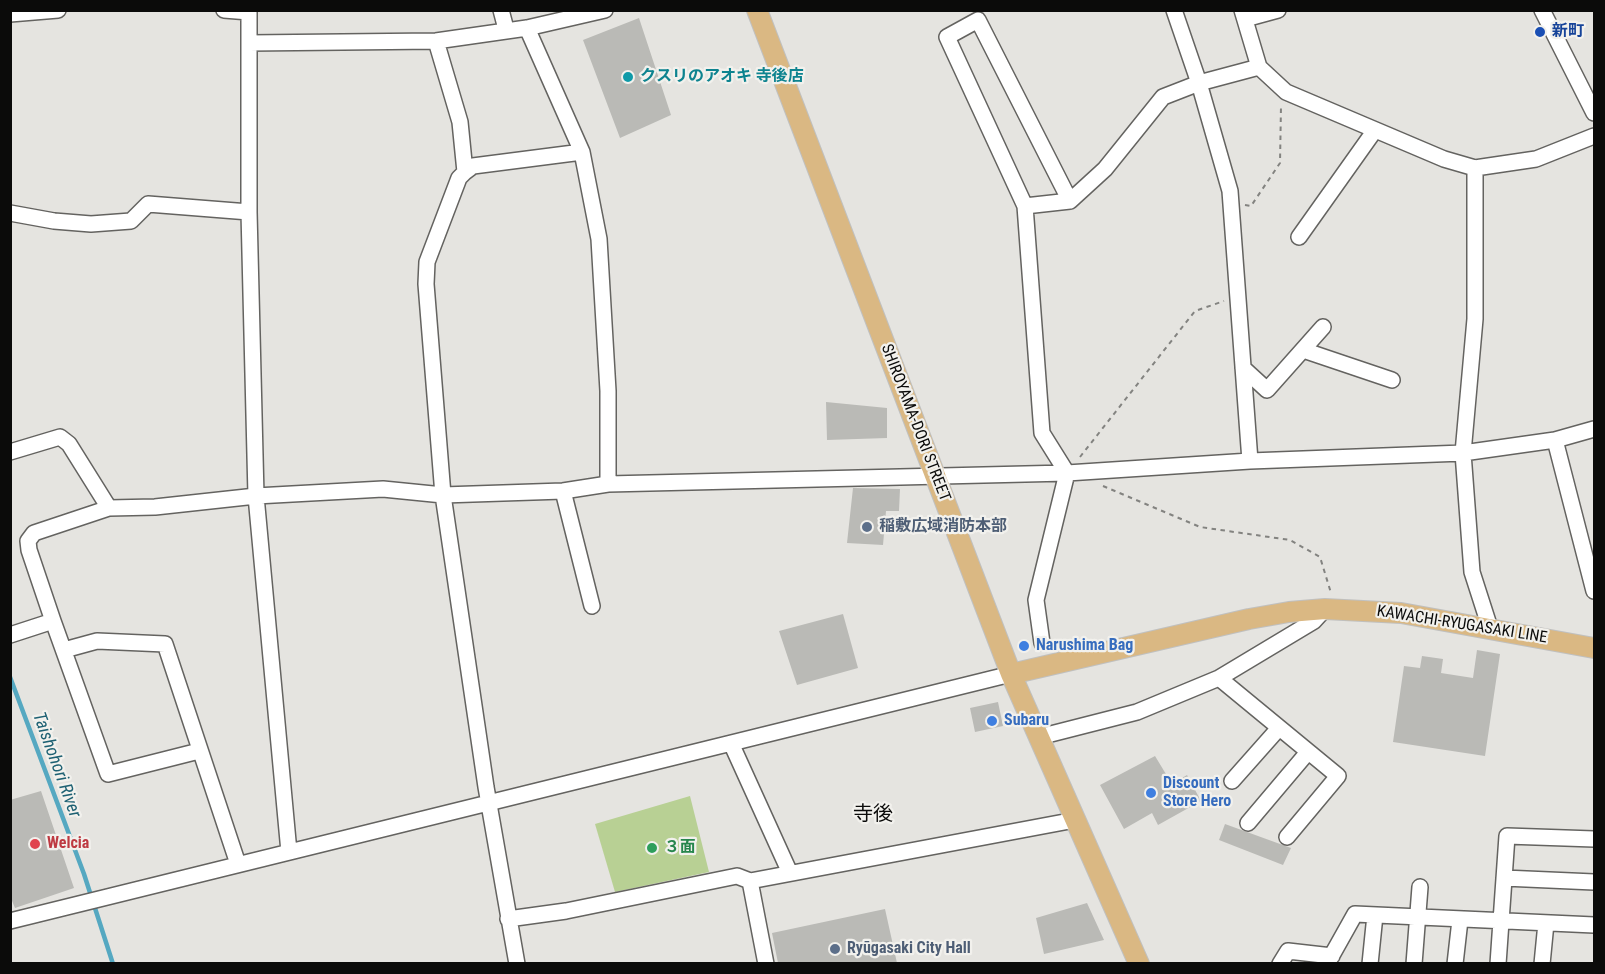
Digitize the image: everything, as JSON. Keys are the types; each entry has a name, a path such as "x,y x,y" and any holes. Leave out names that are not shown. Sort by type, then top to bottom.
{"main road":[{"name":"SHIROYAMA-DORI STREET","path":"757,10 1011,674 1139,963"},
{"name":"KAWACHI-RYUGASAKI LINE","path":"1011,674 1249,619 1289,612 1330,609 1401,613 1594,648"}],"street":[{"path":"10,14 58,10"},
{"path":"224,10 249,11 249,212 256,496 289,852"},
{"path":"501,10 506,29"},
{"path":"249,43 436,41 506,29 527,28 605,10"},
{"path":"1174,10 1230,191 1250,461"},
{"path":"1278,10 1244,15 1260,67 1281,89 1444,159 1475,168 1536,159 1594,136"},
{"path":"1542,10 1594,113"},
{"path":"1042,643 1036,600 1067,473 1042,433 1025,206 946,37 978,20 1070,201"},
{"path":"527,28 582,152 599,239 609,392 608,484"},
{"path":"436,41 460,122 465,172"},
{"path":"1025,206 1070,201 1105,169 1163,97 1198,83 1260,67"},
{"path":"1299,237 1375,130"},
{"path":"517,963 489,803 443,495 426,284 428,262 459,178 465,172 473,166 582,152"},
{"path":"1475,168 1475,319 1463,453 1472,572 1490,628"},
{"path":"10,213 54,221 91,224 131,221 148,204 249,212"},
{"path":"1243,368 1267,390 1323,327"},
{"path":"1303,350 1392,380"},
{"path":"199,751 108,774 29,550 28,541 34,533 109,508 155,507 256,496 383,489 443,495 563,491 608,484 1090,472 1250,461 1463,453 1555,440 1594,429"},
{"path":"10,452 60,437 69,444 109,508"},
{"path":"1555,440 1594,591"},
{"path":"563,491 592,606"},
{"path":"1039,737 1137,712 1219,678 1330,609"},
{"path":"10,635 53,621"},
{"path":"64,650 97,641 165,644 238,864"},
{"path":"10,921 1011,674"},
{"path":"1219,678 1338,776 1287,837"},
{"path":"1232,781 1279,728"},
{"path":"731,743 790,873"},
{"path":"1248,823 1308,752"},
{"path":"508,920 566,911 737,876 750,881 1075,820"},
{"path":"1498,963 1507,836 1594,839"},
{"path":"1504,878 1594,882"},
{"path":"750,881 766,963"},
{"path":"1414,963 1420,887"},
{"path":"1280,963 1288,951 1330,959 1355,914 1594,925"},
{"path":"1370,963 1375,915"},
{"path":"1455,963 1460,920"},
{"path":"1542,963 1546,923"}],"path":[{"path":"1231,204 1251,206 1280,163 1281,89"},
{"path":"1067,473 1195,311 1238,296"},
{"path":"1090,472 1100,484 1200,527 1290,540 1320,557 1330,609"}],"green space":[{"name":"３面","path":"690,796 709,872 615,892 595,824"}],"building":[{"name":"クスリのアオキ 寺後店","path":"639,18 671,115 620,138 583,40"},
{"path":"826,402 887,408 887,438 827,440"},
{"name":"稲敷広域消防本部","path":"853,488 900,489 899,511 886,511 883,545 847,543"},
{"path":"843,614 858,668 797,685 779,631"},
{"path":"1477,650 1500,654 1485,756 1393,742 1404,666 1420,668 1422,656 1443,659 1441,673 1473,678"},
{"path":"998,702 1003,726 975,732 970,708"},
{"name":"Discount Store Hero","path":"1155,756 1172,784 1187,775 1201,801 1158,825 1152,813 1124,829 1100,785"},
{"name":"Welcia","path":"41,791 74,888 15,908 10,896 10,800"},
{"path":"1225,824 1291,848 1283,865 1219,840"},
{"path":"1087,903 1104,940 1044,954 1036,918"},
{"name":"Ryūgasaki City Hall","path":"885,909 897,963 778,963 772,933"}],"waterway":[{"name":"Taishohori River","path":"10,677 84,874 113,964"}],"place":[{"name":"新町","path":"1540,32"},
{"name":"クスリのアオキ 寺後店","path":"628,77"},
{"name":"稲敷広域消防本部","path":"867,527"},
{"name":"Narushima Bag","path":"1024,646"},
{"name":"Subaru","path":"992,721"},
{"name":"Discount Store Hero","path":"1151,793"},
{"name":"Welcia","path":"35,844"},
{"name":"３面","path":"652,848"},
{"name":"Ryūgasaki City Hall","path":"835,949"}],"district":[{"name":"寺後","path":"873,815"}]}
